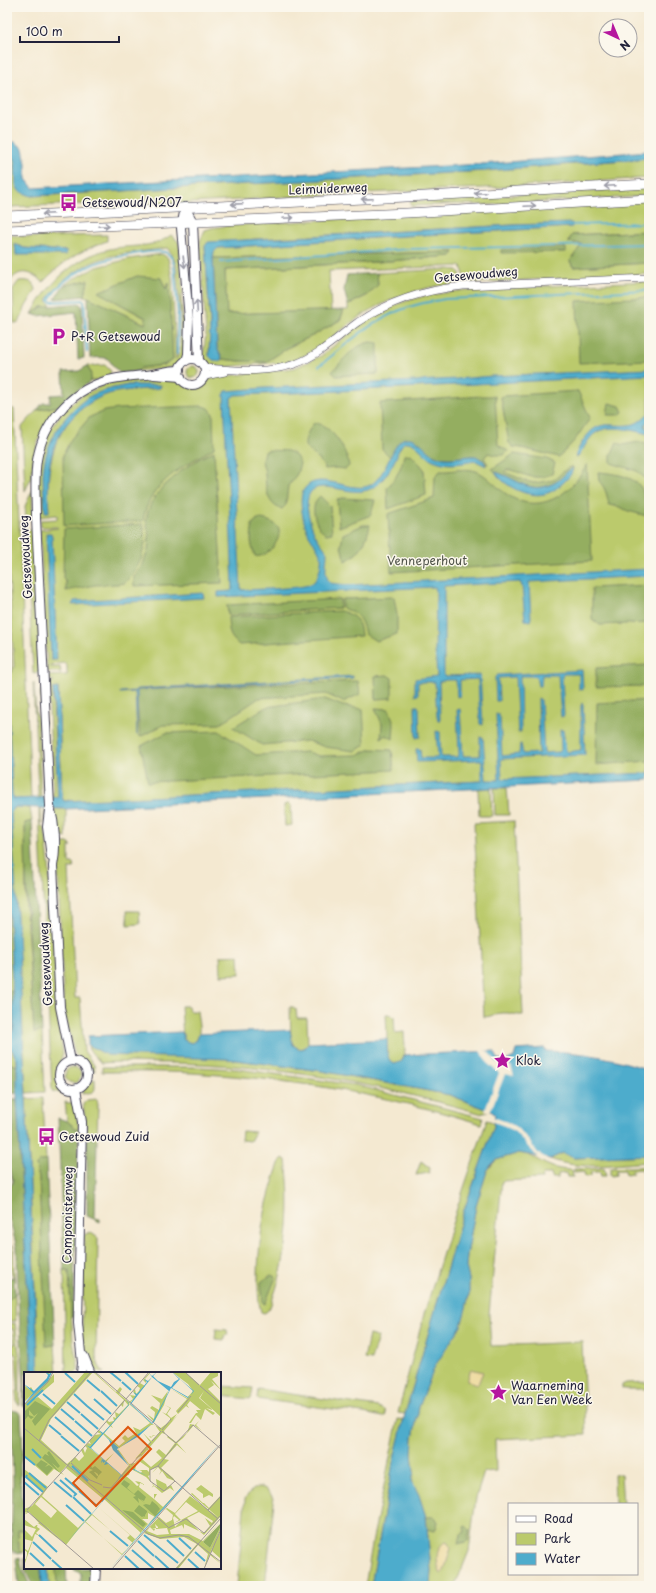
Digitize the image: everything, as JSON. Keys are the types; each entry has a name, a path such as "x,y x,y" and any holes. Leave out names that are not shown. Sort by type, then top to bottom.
{"main road":[{"name":"Leimuiderweg","path":"7,216 649,184"},
{"path":"7,230 399,213 649,200"},
{"path":"185,207 193,222 203,369 200,383 192,385 185,383 180,374 188,354 189,319 181,223 185,207"},
{"path":"186,362 192,360 203,369"},
{"name":"Getsewoudweg","path":"71,1061 60,1008 53,866 55,850 50,806 36,518 35,480 39,449 45,432 56,416 64,406 80,393 106,380 147,374 180,374"},
{"path":"71,1061 82,1064 87,1074 87,1078 83,1085 76,1089 67,1088 63,1085 59,1077 60,1068 71,1061"},
{"name":"Componistenweg","path":"76,1089 82,1129 78,1323 82,1363 81,1372"},
{"name":"Componistenweg","path":"79,1342 87,1364 93,1372"},
{"path":"95,1586 96,1569"}],"street":[{"name":"Getsewoudweg","path":"203,369 229,371 277,368 301,362 316,354 357,323 380,309 410,296 436,290 463,286 649,278"}],"green space":[{"path":"7,149 9,149 15,159 16,185 31,196 485,171 649,158 649,178 507,187 317,195 113,208 78,204 10,207 7,186"},
{"path":"649,187 649,196 487,205 457,204 411,206 410,201"},
{"path":"649,200 649,231 572,235 568,242 582,244 570,261 573,267 649,263 649,274 467,283 461,266 329,271 331,311 226,314 225,270 377,262 451,256 454,252 213,258 214,252 218,248 571,227 572,224 513,225 254,239 205,246 210,322 209,356 219,361 222,359 266,362 289,347 340,320 344,310 348,310 348,305 368,295 378,285 377,273 448,269 458,270 461,278 458,283 420,290 403,295 379,306 358,318 326,342 304,356 291,361 276,365 274,363 221,367 208,364 203,356 206,334 200,241 205,230 225,226"},
{"path":"649,231 649,263 573,267 570,261 582,244 568,242 572,235"},
{"path":"7,235 32,237 107,235 107,241 72,257 57,268 43,282 34,275 21,273 16,275 8,283","holes":["15,244 24,248 66,251 16,255"]},
{"path":"171,235 179,243 183,294 181,296 183,320 186,321 186,352 179,363 166,368 138,371 141,368 163,365 173,360 168,284 166,289 99,292 147,319 145,324 85,296 88,280 63,286 71,280 97,267 129,259 162,254 168,258 172,278 176,359 180,351 181,320 176,265 172,254 167,248 119,255 93,262 67,278 53,292 47,300 51,306 42,307 32,314 47,291 56,281 66,271 89,256 115,248 151,244"},
{"path":"566,248 566,252 501,253 501,250"},
{"path":"454,252 451,256 377,262 225,270 227,314 344,310 340,320 289,347 266,362 222,359 217,348 213,258"},
{"path":"377,273 378,285 368,295 348,305 344,290 347,275"},
{"path":"137,276 161,278 166,289 169,283 173,360 163,365 141,368 138,371 120,373 107,359 90,358 88,297 145,324 146,318 98,292"},
{"path":"88,280 85,296 55,299 63,286"},
{"path":"19,281 32,283 36,290 26,306 19,323 14,323 13,290"},
{"name":"Venneperhout","path":"649,281 649,773 64,801 62,798 58,688 53,689 53,704 58,798 53,798 48,683 53,682 53,680 47,680 47,676 67,675 67,666 64,663 50,665 50,667 60,667 61,672 47,672 40,530 58,528 41,527 40,520 57,519 57,515 40,517 38,487 40,457 49,431 63,411 81,396 106,384 128,379 175,380 190,388 198,388 211,378 294,368 321,356 358,326 400,303 424,296 464,290","holes":["128,385 161,386 160,388 123,391 102,396 89,403 78,412 62,432 56,444 49,470 48,485 47,451 69,414 109,389"]},
{"path":"7,286 11,358 7,359"},
{"path":"649,297 649,360 579,363 577,301"},
{"path":"79,303 82,306 84,358 78,359 76,312 38,316 32,314 42,307"},
{"path":"365,343 378,343 378,374 336,376 332,372 354,349"},
{"path":"105,365 111,371 110,375 90,382 91,380 87,366"},
{"path":"87,366 91,374 90,382 71,395 59,406 37,410 43,403 50,403 51,395 64,394 63,372 79,371"},
{"path":"193,366 197,368 199,372 197,376 193,378 189,376 187,372 189,368"},
{"path":"7,378 9,408 14,409 31,799 14,799 12,794 7,679 7,594 12,673 14,667 7,542"},
{"path":"578,391 590,418 575,440 559,457 513,447 509,443 501,398 502,396"},
{"path":"495,396 498,445 508,451 504,455 488,453 484,458 488,464 485,464 472,456 443,458 432,454 417,441 409,438 396,447 391,458 382,449 380,403"},
{"path":"609,403 620,406 623,412 619,415 607,415"},
{"path":"59,406 46,423 39,438 33,460 32,476 25,491 22,427 37,410"},
{"path":"202,406 209,408 213,414 214,448 180,469 160,486 152,496 143,521 64,526 63,455 71,439 90,417 104,411 119,409"},
{"path":"316,423 328,429 342,446 348,460 349,466 346,469 325,469 319,460 305,446 308,432 313,424"},
{"path":"617,442 622,445 639,442 649,445 649,482 637,471 611,463 611,455"},
{"path":"268,450 290,452 294,454 300,463 297,474 288,486 286,505 282,509 273,504 268,495 262,459 264,452"},
{"path":"214,451 222,583 134,586 134,577 143,564 148,550 149,537 146,520 152,501 164,485 179,472 200,458"},
{"path":"411,454 424,469 426,495 388,509 387,488 398,473 404,455"},
{"path":"514,454 547,459 555,463 552,474 541,477 531,477 510,470 506,470 504,472 534,483 554,480 566,469 572,466 573,468 556,482 539,488 531,487 495,472 492,469"},
{"path":"587,464 592,561 391,572 388,514 434,498 435,477 440,471 467,469 476,471 505,493 517,500 529,503 541,503 552,500 562,494 572,485"},
{"path":"598,472 620,475 636,482 642,489 649,510 647,516 609,505 605,489 599,481"},
{"path":"32,491 33,518 26,518 25,506"},
{"path":"320,496 330,506 332,533 326,534 319,527 315,519 314,507"},
{"path":"342,498 375,500 371,515 339,527 337,500"},
{"path":"257,519 273,523 278,527 279,532 275,544 266,554 260,556 255,556 251,541 252,525"},
{"path":"143,524 145,543 141,559 135,571 125,583 95,585 66,591 66,582 63,579 64,529"},
{"path":"363,525 370,525 365,541 355,555 345,561 341,546 343,534"},
{"path":"34,529 41,672 33,673 26,530"},
{"path":"649,585 649,623 600,625 592,619 592,588"},
{"path":"394,597 397,615 397,634 376,641 365,634 361,622 356,615 342,607 342,599"},
{"path":"340,599 340,608 228,615 227,605"},
{"path":"340,611 353,616 356,619 361,636 239,645 231,636 229,630 228,617"},
{"path":"649,665 649,686 596,687 596,668"},
{"path":"387,675 392,678 392,698 376,699 375,676"},
{"path":"358,681 360,694 343,702 326,694 259,698 220,724 163,725 140,737 136,690"},
{"path":"33,683 36,713 38,717 41,825 45,829 49,864 57,1012 63,1053 56,1075 59,1085 71,1097 52,1091"},
{"path":"42,689 46,810 44,824 45,805 40,691"},
{"path":"325,699 343,706 363,709 365,745 355,751 325,747 308,741 262,745 233,727 266,707"},
{"path":"649,700 649,761 596,765 597,703"},
{"path":"375,708 389,709 394,723 393,739 386,735 381,738 382,724"},
{"path":"219,731 256,755 307,752 319,756 357,755 371,749 392,750 394,770 148,782 141,746 166,733"},
{"path":"491,788 492,816 479,816 478,789"},
{"path":"494,788 507,788 509,815 495,815"},
{"path":"289,803 291,805 292,825 285,826 284,805"},
{"path":"15,807 30,808 32,821 25,823 26,912 34,1032 42,1031 45,1092 26,1093 11,812"},
{"path":"54,809 66,809 66,838 59,836"},
{"path":"32,821 42,1031 34,1033 25,849 25,823"},
{"path":"514,821 523,1015 506,1013 484,1017 474,823"},
{"path":"62,843 68,843 72,846 69,846 69,863 73,863 74,868 69,868 75,998 80,998 84,1051 94,1065 95,1071 90,1069 75,1054 64,1013 57,851"},
{"path":"7,871 14,1027 7,1036"},
{"path":"127,911 139,911 140,924 128,925"},
{"path":"239,955 240,974 221,975 220,956"},
{"path":"12,991 14,1022 13,1028 7,1036 7,993"},
{"path":"181,1006 188,1006 189,1011 197,1011 199,1033 198,1037 193,1043 187,1042 183,1038"},
{"path":"290,1007 296,1009 297,1018 307,1018 308,1044 302,1049 295,1047 291,1041"},
{"path":"386,1014 394,1017 395,1033 404,1032 405,1051 403,1060 396,1064 391,1063 388,1059"},
{"path":"88,1045 95,1047 103,1053 228,1059 322,1071 450,1095 491,1111 483,1112 482,1114 443,1103 365,1085 245,1067 205,1064 125,1062 101,1063 89,1050"},
{"path":"7,1047 11,1048 17,1060 17,1066 7,1062"},
{"path":"7,1062 17,1066 18,1093 7,1094"},
{"path":"73,1067 79,1069 81,1075 79,1081 73,1083 67,1081 65,1075 67,1069"},
{"path":"102,1067 198,1067 238,1069 356,1085 483,1118 481,1124 379,1097 275,1080 179,1072 102,1072"},
{"path":"95,1079 94,1092 82,1094 85,1087"},
{"path":"43,1098 46,1160 39,1162 36,1165 39,1178 47,1346 55,1345 57,1372 39,1372 26,1099"},
{"path":"12,1099 17,1099 32,1372 24,1372 24,1385 18,1297 17,1248 7,1210 7,1194 13,1181 7,1163 7,1144 13,1130"},
{"path":"97,1099 97,1141 87,1135 83,1104 87,1100"},
{"path":"65,1102 73,1102 79,1131 67,1121"},
{"path":"58,1118 67,1121 79,1131 73,1318 71,1317 69,1270 64,1270"},
{"path":"487,1120 493,1122 494,1126 464,1210 405,1414 398,1413 424,1314 458,1205"},
{"path":"242,1131 255,1132 250,1141 241,1140"},
{"path":"87,1135 97,1141 95,1218 100,1219 100,1222 87,1216"},
{"path":"519,1153 532,1157 553,1167 572,1170 573,1177 568,1177 567,1173 558,1174 558,1178 552,1178 551,1174 543,1174 542,1179 502,1181 489,1314 491,1346 582,1342 586,1435 495,1439 496,1471 484,1472 476,1498 469,1551 455,1586 430,1586 431,1570 426,1517 412,1481 414,1472 412,1454 413,1438 419,1407 435,1365 461,1326 469,1295 469,1279 466,1267 467,1255 476,1206 487,1171 496,1160"},
{"path":"563,1153 574,1158 649,1155 649,1162 586,1166 562,1163 550,1159"},
{"path":"283,1158 286,1160 289,1194 286,1247 283,1264 271,1305 268,1311 264,1313 261,1312 258,1291 259,1248 267,1204 280,1161"},
{"path":"46,1160 55,1345 46,1346 39,1178 36,1165 39,1162"},
{"path":"421,1161 430,1168 429,1173 416,1175"},
{"path":"649,1166 649,1174 643,1174 643,1169 632,1170 632,1174 626,1175 625,1170 616,1170 616,1175 610,1176 610,1168"},
{"path":"604,1168 606,1176 601,1176 600,1172 591,1172 591,1176 585,1177 584,1172 574,1173 574,1169"},
{"path":"90,1232 98,1238 96,1357 99,1366 103,1372 99,1372 91,1365 82,1337 84,1235"},
{"path":"13,1245 16,1321 7,1321 7,1279 13,1277 7,1257 7,1247"},
{"path":"64,1270 69,1270 73,1342 78,1371 66,1372"},
{"path":"271,1275 276,1277 265,1304 263,1303 261,1282"},
{"path":"14,1277 15,1294 7,1301 7,1279"},
{"path":"15,1323 20,1359 20,1405 17,1403 16,1392 18,1391 16,1355 10,1350 10,1345 15,1344 13,1329 7,1329 7,1324"},
{"path":"216,1329 227,1330 228,1335 225,1335 224,1340 215,1339"},
{"path":"369,1335 378,1337 371,1360 364,1359"},
{"path":"649,1382 649,1389 622,1388 622,1385 626,1383"},
{"path":"24,1385 24,1406 23,1406"},
{"path":"221,1386 253,1388 251,1399 221,1396"},
{"path":"258,1389 378,1407 385,1410 386,1415 383,1417 257,1399"},
{"path":"11,1410 17,1411 21,1414 23,1451 20,1463 21,1496 24,1501 24,1530 18,1530 19,1548 22,1553 18,1554 11,1550 13,1482"},
{"path":"398,1419 404,1420 393,1463 371,1586 365,1586 374,1533"},
{"path":"621,1474 623,1503 615,1503 614,1475"},
{"path":"257,1487 266,1489 272,1496 274,1502 265,1586 237,1586 245,1499 250,1492"},
{"path":"426,1517 435,1517 438,1522 435,1531 427,1529"},
{"path":"466,1526 470,1530 468,1541 458,1544 460,1535 465,1532 464,1527"},
{"path":"18,1529 24,1530 23,1553 19,1548"},
{"path":"20,1558 22,1568 30,1586 19,1586 16,1559"},
{"path":"41,1569 42,1586 33,1586 25,1570"},
{"path":"48,1569 56,1569 57,1586 49,1586"},
{"path":"56,1569 66,1569 67,1586 57,1586"},
{"path":"74,1569 91,1569 90,1586 81,1586 81,1573 75,1571"}],"sand":[{"path":"471,1369 483,1372 478,1384 467,1381"},
{"path":"447,1542 451,1548 444,1571 441,1574 437,1556 440,1547"}],"water":[{"path":"7,142 15,142 23,148 26,163 26,179 33,188 482,164 649,151 649,158 485,171 31,196 19,191 16,185 15,159 9,149 7,149"},
{"path":"572,223 572,227 218,248 214,252 213,258 217,348 222,359 219,361 213,360 209,356 210,322 205,246 208,242"},
{"path":"15,244 24,248 67,251 66,255 16,255"},
{"path":"649,369 649,375 322,392 235,395 231,398 241,590 306,586 316,580 321,564 321,557 305,526 301,507 303,491 309,484 324,481 360,487 368,486 375,482 380,476 397,445 401,440 406,438 418,441 431,453 439,457 450,458 476,456 484,461 486,466 476,461 455,464 439,462 429,458 413,444 405,442 400,447 387,474 374,487 362,491 349,491 329,487 315,488 310,493 308,498 308,513 315,534 327,552 326,572 330,583 348,585 649,569 649,576 529,582 530,621 525,620 522,586 520,582 444,586 444,676 480,675 483,725 480,724 478,679 460,680 460,696 457,697 456,680 439,682 440,720 438,720 437,717 435,682 418,682 418,695 415,696 415,679 437,676 435,650 435,587 218,597 218,592 231,591 233,588 224,395 226,391"},
{"path":"128,385 161,385 160,388 124,391 103,396 94,400 71,419 59,436 50,461 48,490 49,512 45,512 43,480 44,464 51,442 62,422 87,398 101,392"},
{"path":"649,413 649,419 645,425 646,428 649,429 649,434 619,428 604,429 591,437 579,456 576,457 582,442 597,427 603,425 634,424"},
{"path":"573,468 572,473 563,483 552,491 537,495 516,490 504,482 495,472 524,485 539,488 556,482"},
{"path":"46,533 51,533 52,536 57,660 51,660"},
{"path":"203,593 204,598 72,605 74,601"},
{"path":"582,670 583,690 579,689 579,674 564,674 562,676 564,716 561,717 558,675 542,675 541,686 538,686 536,676 520,676 521,732 518,732 515,677 498,678 499,701 496,701 495,677 497,675"},
{"path":"353,676 353,678 137,690 137,735 135,692 120,693 135,691 138,689"},
{"path":"7,679 12,794 14,799 58,797 53,689 58,688 62,798 64,801 482,781 482,762 480,760 417,762 416,749 420,749 421,758 438,757 436,731 440,732 441,757 458,757 457,710 460,709 463,756 480,756 480,737 483,737 486,780 499,780 496,714 498,714 500,718 502,756 519,754 520,744 523,754 539,753 538,698 541,700 544,753 559,752 561,750 560,730 563,730 566,750 568,752 581,750 581,706 582,703 583,704 585,755 501,759 502,779 649,773 649,780 66,809 15,807 11,812 39,1372 32,1372 17,1099 17,1060 12,1050 7,1047 7,1036 12,1033 14,1027 7,871"},
{"path":"415,706 418,706 419,709 420,737 416,738"},
{"path":"290,1030 293,1045 299,1049 305,1048 308,1043 387,1039 388,1057 395,1064 402,1061 404,1055 494,1051 498,1059 506,1061 514,1057 516,1050 545,1048 546,1051 585,1054 611,1059 649,1070 649,1155 574,1158 563,1153 550,1159 519,1153 496,1160 487,1171 476,1206 467,1255 466,1267 469,1279 469,1295 466,1308 461,1326 435,1366 419,1407 413,1438 412,1454 414,1472 412,1481 419,1495 426,1517 431,1570 430,1586 371,1586 393,1463 405,1414 464,1210 494,1126 493,1122 495,1115 491,1111 450,1095 322,1071 228,1059 107,1055 88,1045 88,1036 182,1032 184,1040 191,1043 197,1040 199,1034"},
{"path":"41,1569 48,1569 49,1586 42,1586"}],"pier":[{"path":"480,1051 487,1051 497,1062 511,1066 514,1076 505,1074 490,1113 485,1110 499,1073 490,1066"},
{"path":"493,1117 516,1127 538,1153 551,1161 539,1159 515,1132 505,1126 491,1121"}],"waterway":[{"path":"569,225 649,223"},
{"path":"221,262 411,249 649,244"},
{"path":"87,352 84,301 51,302 49,300 53,294 68,279 92,265 128,255 159,251 169,254 174,265 178,312 177,354"},
{"path":"319,366 361,332 396,312 422,303 445,299 649,290"}],"place":[{"name":"Getsewoud/N207","path":"69,203"},
{"name":"P+R Getsewoud","path":"58,337"},
{"name":"Klok","path":"503,1061"},
{"name":"Getsewoud Zuid","path":"46,1137"},
{"name":"Waarneming Van Een Week","path":"498,1393"}]}
